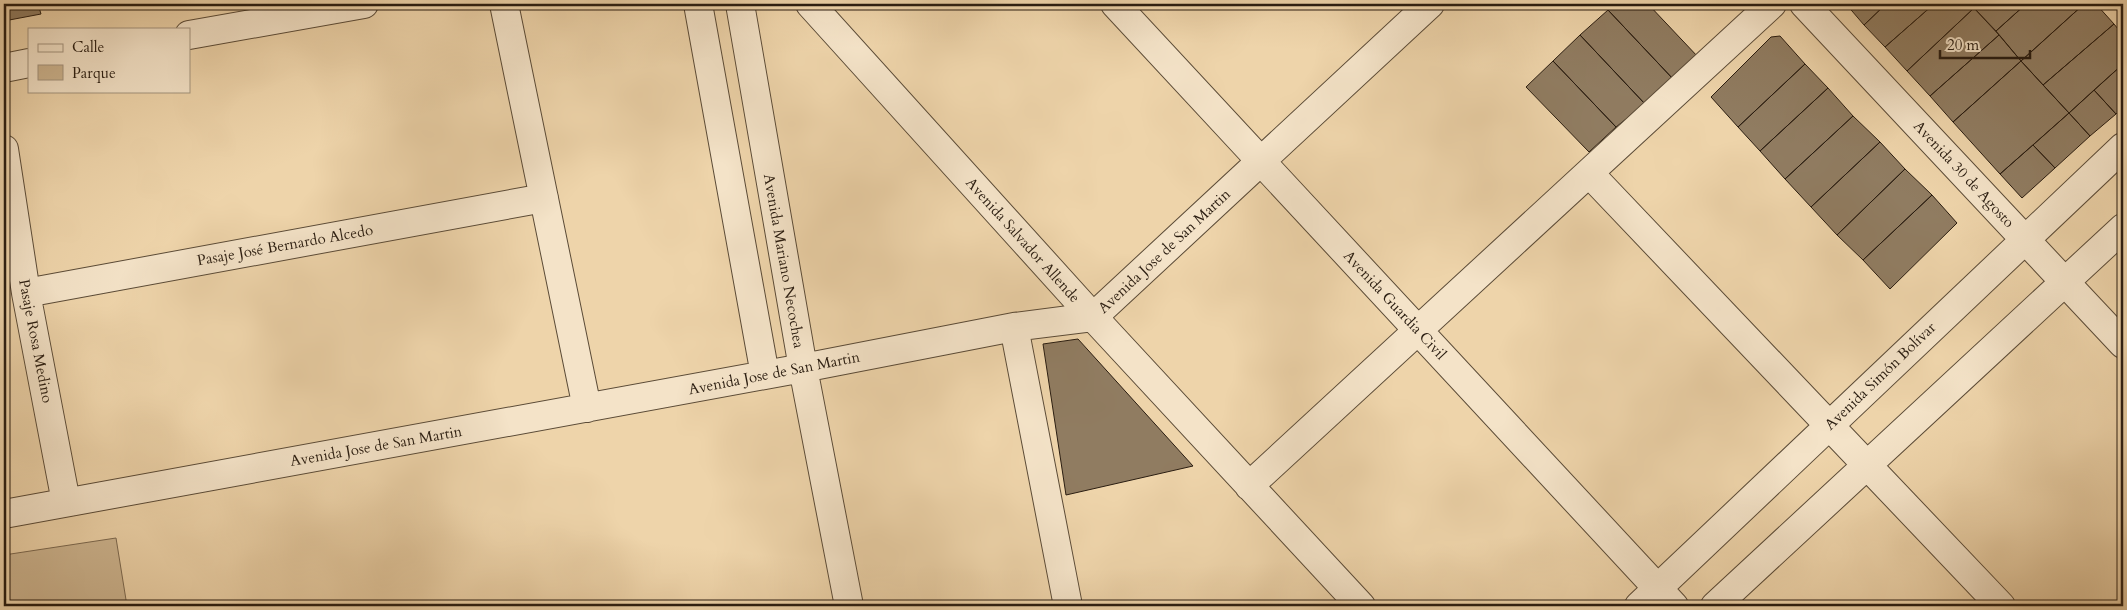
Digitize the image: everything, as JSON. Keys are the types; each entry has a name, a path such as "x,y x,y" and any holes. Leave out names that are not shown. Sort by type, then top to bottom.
{"street":[{"path":"190,35 364,4"},
{"path":"504,4 587,408"},
{"path":"698,4 765,375"},
{"name":"Avenida Mariano Necochea","path":"740,4 803,368 849,606"},
{"name":"Avenida Salvador Allende","path":"810,4 1093,317 1360,606"},
{"name":"Avenida Guardia Civil","path":"1115,4 1418,330 1657,600"},
{"name":"Avenida Jose de San Martin","path":"4,514 587,408 1014,327 1093,317 1430,4"},
{"path":"1249,486 1772,4"},
{"name":"Avenida 30 de Agosto","path":"1804,4 2123,344"},
{"path":"4,68 28,64"},
{"name":"Avenida Simón Bolívar","path":"1657,600 1829,425 2123,147"},
{"name":"Pasaje Rosa Medino","path":"4,149 26,293 66,502"},
{"path":"1589,173 2000,606"},
{"name":"Pasaje José Bernardo Alcedo","path":"26,293 544,198"},
{"path":"1715,606 2123,228"},
{"path":"1014,327 1068,606"}],"green space":[{"path":"116,538 127,606 4,606 4,555"}],"building":[{"path":"4,4 38,4 41,14 4,21"},
{"path":"1615,4 1648,4 1699,58 1674,80 1608,10"},
{"path":"1846,4 1886,4 1864,25"},
{"path":"1886,4 1934,4 1885,47 1864,25"},
{"path":"1934,4 1970,4 1974,8 1907,71 1885,47"},
{"path":"1979,4 2026,4 1996,31 1974,8"},
{"path":"2026,4 2084,4 2021,61 1996,31"},
{"path":"2084,4 2096,4 2114,24 2043,85 2021,61"},
{"path":"1974,8 1999,35 1930,96 1907,71"},
{"path":"1608,10 1674,80 1645,104 1580,35"},
{"path":"2114,24 2123,35 2123,64 2069,113 2043,85"},
{"path":"1580,35 1645,104 1616,127 1553,61"},
{"path":"1999,35 2021,61 1953,122 1930,96"},
{"path":"1780,36 1805,64 1738,127 1711,97 1771,37"},
{"path":"1553,61 1616,127 1589,152 1526,87"},
{"path":"2021,61 2069,113 2000,174 1953,122"},
{"path":"1805,64 1828,88 1760,151 1738,127"},
{"path":"2123,64 2123,107 2116,114 2094,90"},
{"path":"1828,88 1853,116 1785,179 1760,151"},
{"path":"2094,90 2116,114 2090,136 2069,113"},
{"path":"2069,113 2090,136 2055,168 2033,145"},
{"path":"1853,116 1880,142 1811,207 1785,179"},
{"path":"1880,142 1905,169 1837,235 1811,207"},
{"path":"2033,145 2055,168 2022,198 2000,174"},
{"path":"1905,169 1932,195 1863,260 1837,235"},
{"path":"1932,195 1957,223 1890,289 1863,260"},
{"path":"1078,339 1193,466 1066,495 1043,344"}]}
